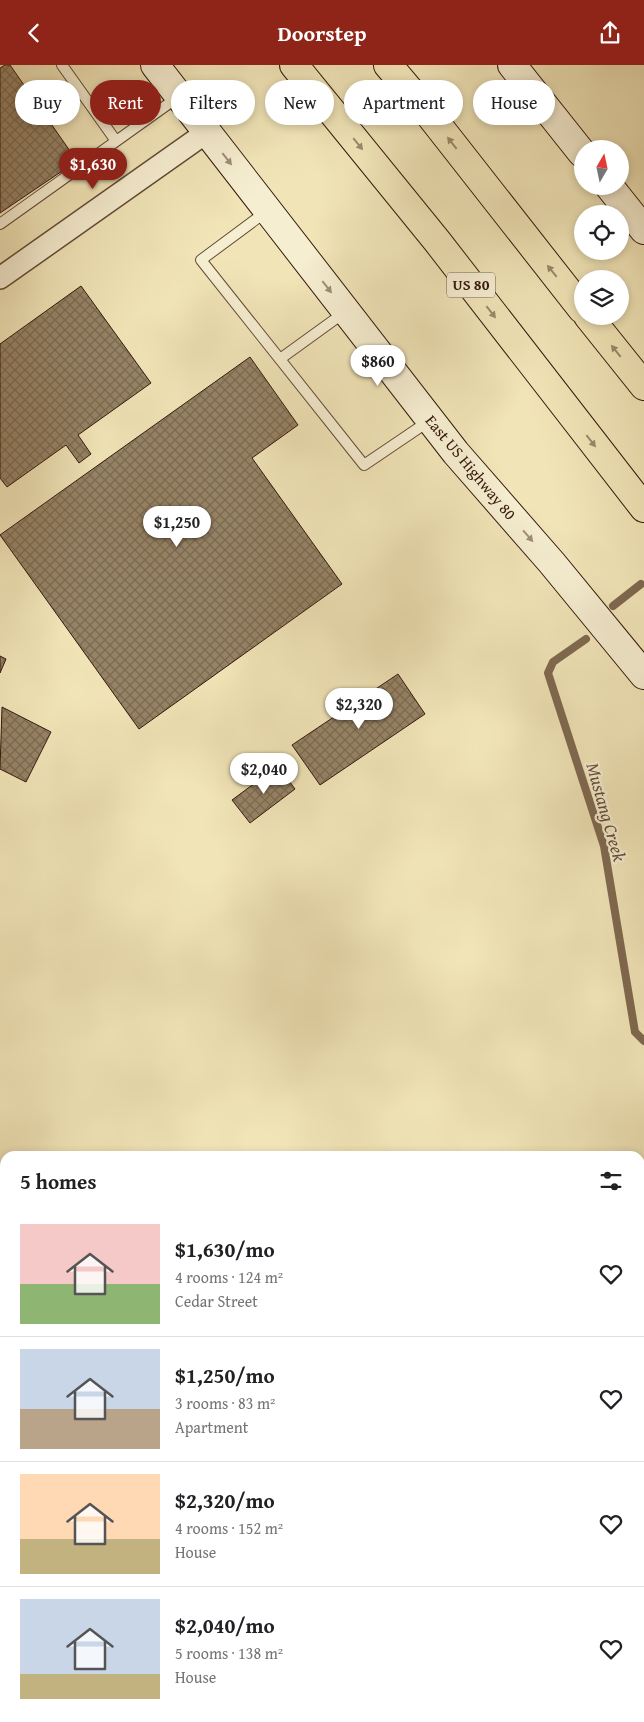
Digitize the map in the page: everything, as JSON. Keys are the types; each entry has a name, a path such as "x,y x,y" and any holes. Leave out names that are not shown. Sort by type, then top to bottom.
{"highway":[{"name":"US 80","path":"294,65 437,241 644,508"},
{"path":"388,65 422,105 574,299"},
{"path":"595,325 644,386"}],"main road":[{"name":"East US Highway 80","path":"154,65 171,87"},
{"path":"512,65 574,143"},
{"name":"East US Highway 80","path":"201,125 431,420 644,675"},
{"path":"616,195 644,230"}],"street":[{"path":"0,277 207,132"}],"lane":[{"path":"62,65 116,141"},
{"path":"0,224 171,103"},
{"path":"268,211 201,260 364,465 431,420"},
{"path":"280,359 346,311"}],"building":[{"path":"10,65 20,80 15,80 15,125 52,125 77,161 0,213 0,68"},
{"path":"81,286 151,383 78,435 91,454 79,463 66,445 7,487 0,478 0,344"},
{"path":"250,357 298,425 252,458 342,584 139,729 0,535"},
{"path":"0,656 6,659 0,673"},
{"path":"398,674 425,714 320,785 292,745"},
{"path":"2,707 51,732 26,782 0,769"},
{"path":"278,766 295,789 250,823 232,800"}],"waterway":[{"name":"Mustang Creek","path":"613,606 641,584"},
{"name":"Mustang Creek","path":"586,639 553,662 548,673 604,846 635,1032 644,1041"}]}
